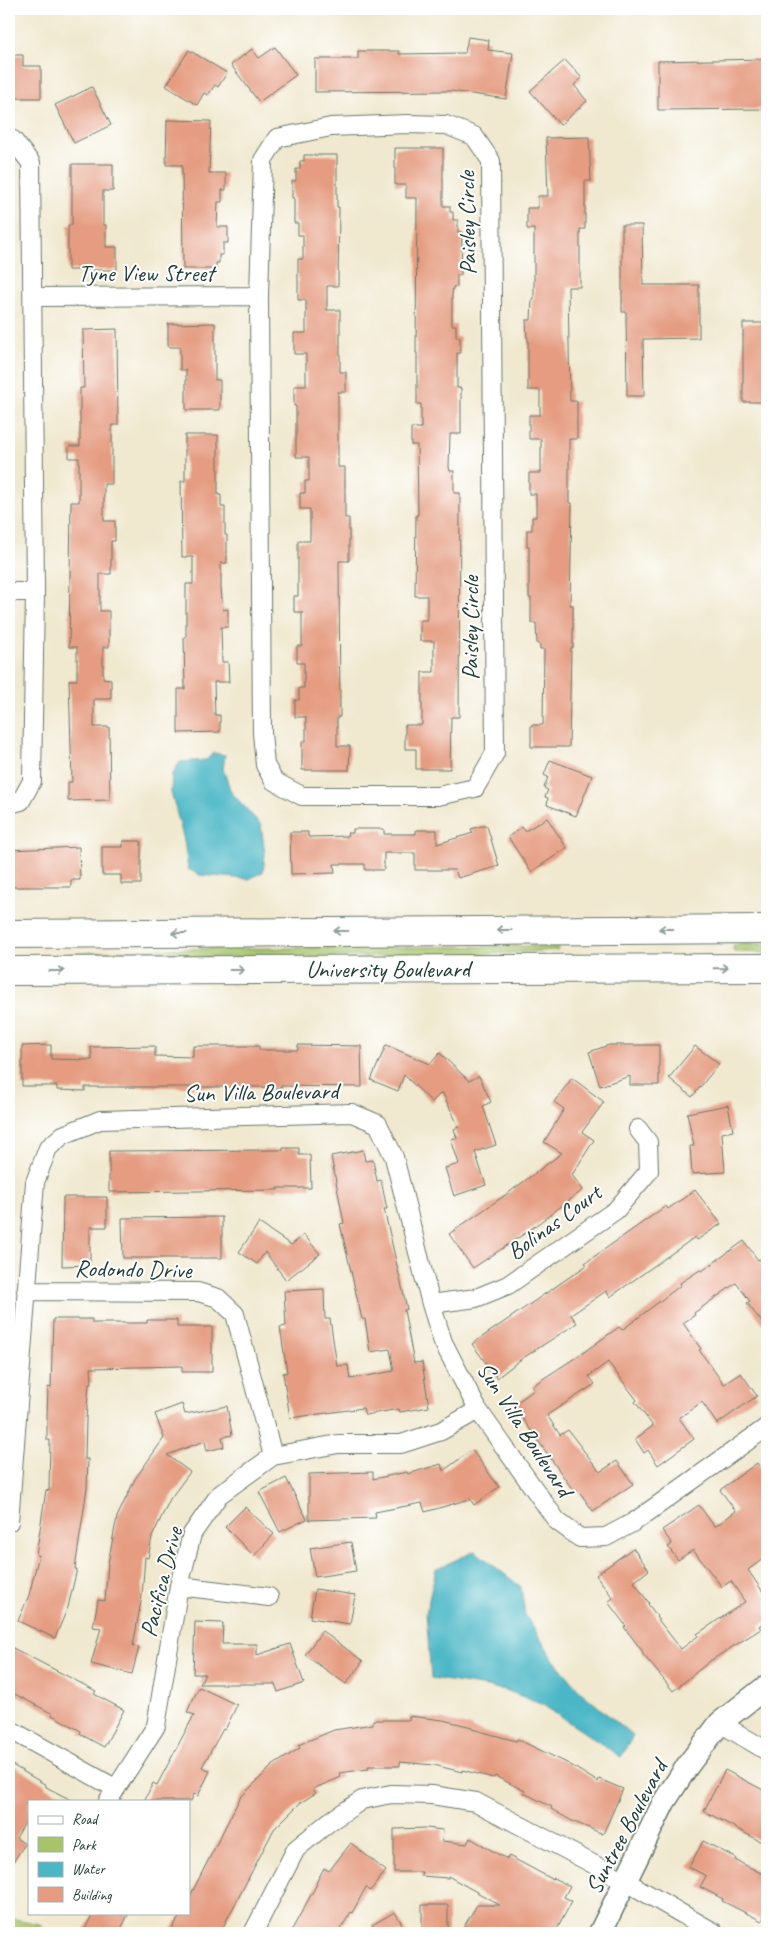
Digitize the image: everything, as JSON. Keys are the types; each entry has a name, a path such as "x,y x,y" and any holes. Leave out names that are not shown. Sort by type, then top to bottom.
{"main road":[{"path":"497,968 678,955 694,944 697,929"},
{"name":"University Boulevard","path":"9,934 767,929"},
{"name":"University Boulevard","path":"9,972 767,968"}],"street":[{"name":"Paisley Circle","path":"407,124 446,125 474,136 491,161 495,753 475,788 438,796 302,796 274,781 265,764 262,733 259,296 263,160 277,138 331,127 407,124"},
{"path":"9,140 12,140 31,163 35,592 32,781 21,802 9,804"},
{"name":"Tyne View Street","path":"33,297 259,296"},
{"path":"9,592 35,592"},
{"name":"Sun Villa Boulevard","path":"9,1522 35,1182 48,1148 63,1135 100,1120 352,1113 378,1124 394,1157 431,1304 443,1342 478,1410 557,1521 580,1538 606,1537 634,1522 767,1427"},
{"name":"Bolinas Court","path":"431,1304 476,1298 508,1285 616,1210 649,1171 648,1142 638,1129"},
{"name":"Rodondo Drive","path":"26,1291 198,1292 218,1298 235,1314 273,1456"},
{"name":"Pacifica Drive","path":"111,1794 156,1726 179,1586 192,1534 219,1495 273,1456 338,1444 401,1444 441,1431 478,1410"},
{"path":"179,1586 268,1596"},
{"name":"Suntree Boulevard","path":"600,1933 664,1802 720,1723 767,1686"},
{"path":"720,1723 767,1751"},
{"path":"9,1730 111,1794"},
{"path":"253,1933 296,1849 329,1822 362,1800 391,1794 432,1795 476,1802 626,1881 715,1933"}],"green space":[{"path":"737,944 767,944 767,953 734,952 733,947"},
{"path":"558,946 558,950 462,956 57,958 57,955 153,949"},
{"path":"9,1918 40,1924 44,1933 9,1933"}],"water":[{"path":"214,753 225,755 223,769 231,792 261,825 265,854 263,872 249,879 200,875 188,869 184,840 171,792 172,774 180,762 206,760"},
{"path":"475,1551 521,1587 525,1615 554,1660 582,1693 633,1736 621,1757 543,1705 506,1690 431,1678 426,1613 436,1569"}],"building":[{"path":"468,37 489,40 488,50 513,53 506,99 451,91 315,92 315,59 358,59 358,51 399,51 399,54 465,53"},
{"path":"275,47 296,75 259,102 231,65 252,49 259,58"},
{"path":"189,50 227,73 218,87 215,85 208,95 204,93 197,105 166,86"},
{"path":"9,55 23,55 23,66 41,66 41,98 9,98"},
{"path":"767,59 767,109 658,110 658,61"},
{"path":"565,60 582,78 574,85 587,101 560,125 530,91"},
{"path":"92,87 111,125 74,143 55,105"},
{"path":"167,120 211,121 209,173 226,173 226,190 222,190 222,202 218,202 217,227 228,227 228,243 223,243 223,255 219,255 219,263 216,263 216,269 183,269 182,165 166,165"},
{"path":"589,137 591,181 585,181 585,229 580,229 580,287 568,287 570,401 577,401 577,439 569,439 569,503 572,503 570,605 573,605 573,648 571,648 569,747 531,747 531,725 543,725 544,649 540,649 540,644 537,644 536,623 531,623 531,598 529,598 529,546 527,546 527,530 532,530 532,517 536,517 536,494 529,494 529,473 541,473 541,439 529,439 529,415 540,415 540,390 528,390 526,320 531,320 532,299 534,299 534,229 527,229 527,208 538,208 538,196 548,196 546,138"},
{"path":"395,148 443,148 443,206 450,206 450,212 453,212 453,220 458,220 458,232 462,232 461,275 457,275 457,287 453,287 452,295 452,325 456,325 456,337 460,337 460,353 457,353 457,388 461,388 461,434 450,434 449,467 450,471 454,471 454,493 460,493 459,717 451,717 450,769 416,769 416,749 405,749 405,725 422,725 422,672 434,672 434,641 420,641 420,620 427,620 427,596 415,596 416,515 418,515 417,445 411,445 411,428 421,428 421,404 417,404 416,353 417,198 406,198 406,185 395,185"},
{"path":"304,155 337,155 337,207 339,207 338,286 327,286 327,310 340,310 340,372 346,372 346,392 338,392 338,467 345,467 345,518 349,518 349,561 339,561 340,717 337,717 337,746 350,746 349,770 302,770 302,741 306,741 306,717 295,717 295,700 299,700 299,688 304,688 304,663 297,663 297,646 302,646 302,612 294,612 294,596 298,596 298,541 310,541 310,509 300,509 300,493 305,493 305,481 309,481 309,457 296,457 296,406 294,406 294,386 306,386 306,354 294,354 294,333 306,333 306,300 298,300 298,259 303,259 303,235 298,235 298,223 294,223 294,198 292,198 292,181 296,181 296,169 300,169 300,161 304,161"},
{"path":"72,164 113,164 113,191 103,191 103,225 106,225 106,247 117,247 117,270 68,270 68,225 72,225"},
{"path":"622,225 642,225 643,285 699,285 699,338 643,339 644,396 627,396 626,312 622,312"},
{"path":"215,323 215,380 220,380 220,410 186,410 186,370 180,370 180,347 168,347 168,324"},
{"path":"743,323 767,323 767,402 743,402"},
{"path":"117,329 118,425 112,425 112,484 104,484 104,521 115,521 115,541 111,541 111,574 100,574 100,611 109,611 109,647 103,647 103,678 111,679 111,699 94,699 94,727 109,727 110,800 68,801 68,782 72,782 69,680 77,680 77,647 69,647 71,502 79,502 79,458 69,458 69,446 80,446 80,388 84,388 83,330"},
{"path":"185,435 218,435 218,495 221,495 221,507 225,507 225,535 227,535 227,563 221,563 223,610 228,609 228,627 221,627 222,662 228,662 229,682 214,682 215,715 220,715 220,732 178,733 178,689 185,689 186,584 193,584 193,557 182,557 181,481 185,481"},
{"path":"550,760 592,776 576,816 547,805 548,798 545,797 548,790 544,788 548,777 544,775"},
{"path":"547,818 567,848 531,872 508,837 522,827 525,831"},
{"path":"487,826 499,866 458,878 455,870 415,870 415,853 384,853 384,870 365,870 365,864 334,864 335,873 291,874 290,832 308,832 308,837 348,836 347,833 353,833 353,829 384,829 384,834 416,834 416,830 437,830 437,844 473,833 471,829"},
{"path":"123,841 141,841 141,884 121,884 121,875 102,875 102,847 123,847"},
{"path":"79,847 80,880 71,880 71,887 9,887 9,850"},
{"path":"51,1045 51,1059 92,1060 91,1047 155,1046 155,1056 193,1057 193,1046 259,1046 259,1050 298,1050 298,1045 361,1046 362,1087 85,1087 85,1091 57,1090 57,1086 22,1086 22,1046"},
{"path":"386,1045 430,1064 440,1053 469,1081 479,1076 491,1102 483,1106 496,1145 475,1152 486,1185 454,1196 445,1168 459,1164 451,1139 457,1138 454,1129 459,1127 442,1092 432,1102 404,1075 398,1091 371,1080"},
{"path":"609,1045 659,1045 659,1085 630,1085 630,1076 600,1086 589,1052"},
{"path":"695,1046 719,1064 692,1097 669,1078"},
{"path":"572,1078 604,1102 582,1132 594,1140 572,1175 583,1190 527,1232 473,1268 449,1234 562,1153 544,1142 564,1109 554,1102"},
{"path":"728,1105 733,1131 722,1133 725,1172 692,1174 690,1146 694,1146 687,1113"},
{"path":"283,1148 299,1148 299,1155 310,1155 311,1188 109,1192 109,1151 283,1150"},
{"path":"363,1150 365,1161 373,1160 377,1181 381,1180 387,1209 384,1209 407,1309 404,1310 414,1363 422,1362 429,1407 400,1412 399,1409 365,1415 363,1408 290,1418 283,1373 287,1372 280,1327 286,1326 284,1291 324,1289 325,1319 330,1319 337,1366 348,1365 350,1379 394,1371 390,1349 370,1352 365,1319 362,1319 340,1224 344,1223 331,1156"},
{"path":"695,1190 721,1224 697,1240 695,1237 610,1297 606,1291 571,1315 577,1323 520,1360 497,1378 472,1344 587,1265 585,1263 666,1206 668,1209"},
{"path":"63,1197 107,1197 107,1227 90,1227 90,1265 62,1266"},
{"path":"222,1217 222,1258 123,1258 122,1218"},
{"path":"259,1223 291,1245 304,1235 320,1254 286,1280 265,1252 257,1264 239,1252"},
{"path":"744,1241 767,1269 767,1329 747,1303 750,1301 736,1283 683,1323 701,1349 699,1350 724,1384 741,1373 757,1396 717,1424 702,1402 679,1418 694,1439 658,1465 648,1450 644,1453 635,1439 653,1426 635,1402 637,1400 608,1362 589,1376 595,1384 547,1415 560,1435 568,1430 600,1472 617,1461 633,1484 593,1511 578,1490 575,1493 513,1405 534,1390 532,1386 619,1327 622,1330 681,1285 680,1283 700,1270 702,1271"},
{"path":"53,1319 92,1319 92,1323 147,1323 147,1320 177,1320 177,1327 212,1327 212,1372 182,1372 182,1366 91,1368 92,1383 89,1383 86,1419 85,1459 88,1459 87,1488 75,1569 77,1569 68,1607 55,1638 18,1621 29,1595 39,1555 36,1555 46,1490 49,1491 50,1440 47,1440 47,1416 48,1387 51,1388"},
{"path":"182,1404 185,1414 227,1406 232,1435 222,1437 224,1447 207,1451 205,1441 167,1455 190,1472 170,1499 152,1537 148,1558 145,1557 142,1596 133,1646 139,1647 132,1674 91,1664 101,1628 93,1627 98,1600 105,1601 108,1563 117,1517 135,1479 164,1438 155,1414"},
{"path":"472,1450 499,1487 474,1505 470,1499 425,1512 422,1503 375,1512 376,1518 309,1520 309,1474 373,1472 373,1479 407,1472 408,1474 441,1464 443,1471"},
{"path":"757,1463 767,1477 767,1556 748,1570 767,1598 767,1621 759,1626 761,1629 710,1661 673,1691 642,1653 624,1627 626,1626 608,1602 613,1598 596,1575 633,1548 649,1570 634,1582 649,1603 656,1617 681,1649 698,1636 697,1634 745,1602 731,1581 722,1587 693,1550 678,1560 668,1547 672,1544 662,1530 699,1505 714,1526 716,1526 736,1511 720,1490"},
{"path":"286,1478 307,1519 280,1532 259,1492"},
{"path":"245,1507 274,1534 254,1556 225,1527"},
{"path":"351,1542 356,1571 315,1577 310,1548"},
{"path":"315,1589 355,1595 350,1624 310,1618"},
{"path":"195,1622 223,1623 222,1644 257,1644 257,1655 290,1644 304,1683 278,1692 275,1684 200,1684 205,1674 193,1674"},
{"path":"322,1631 363,1661 346,1684 305,1655"},
{"path":"9,1646 96,1691 94,1694 124,1710 104,1747 80,1734 81,1731 53,1714 9,1691"},
{"path":"199,1687 237,1705 225,1730 223,1729 202,1767 210,1771 198,1796 194,1794 191,1801 144,1800 153,1783 157,1785 194,1715 187,1712"},
{"path":"409,1716 443,1720 516,1741 517,1739 569,1764 598,1782 599,1779 623,1789 603,1834 572,1821 551,1809 552,1807 524,1793 525,1791 495,1776 494,1778 434,1765 400,1762 400,1766 368,1766 369,1769 339,1773 341,1777 313,1789 316,1793 300,1803 274,1829 220,1933 169,1933 181,1914 190,1914 190,1896 240,1798 272,1766 300,1748 298,1745 334,1730 373,1724 373,1720 409,1720"},
{"path":"9,1763 46,1785 46,1787 71,1800 28,1800 28,1818 16,1838 25,1844 9,1868"},
{"path":"725,1770 767,1792 767,1845 704,1811"},
{"path":"426,1828 443,1830 442,1841 467,1844 470,1838 507,1859 509,1856 552,1879 570,1886 564,1897 572,1901 555,1933 460,1933 477,1905 500,1905 448,1876 448,1878 421,1876 422,1872 394,1872 394,1829"},
{"path":"703,1841 767,1876 767,1911 762,1921 722,1901 723,1899 700,1887 706,1876 689,1867"},
{"path":"351,1843 386,1871 370,1891 366,1887 352,1913 338,1933 290,1933 324,1868 329,1871"},
{"path":"422,1905 448,1905 448,1933 422,1933"},
{"path":"395,1912 407,1933 377,1933 372,1925"},
{"path":"92,1914 128,1914 119,1933 83,1933"}]}
